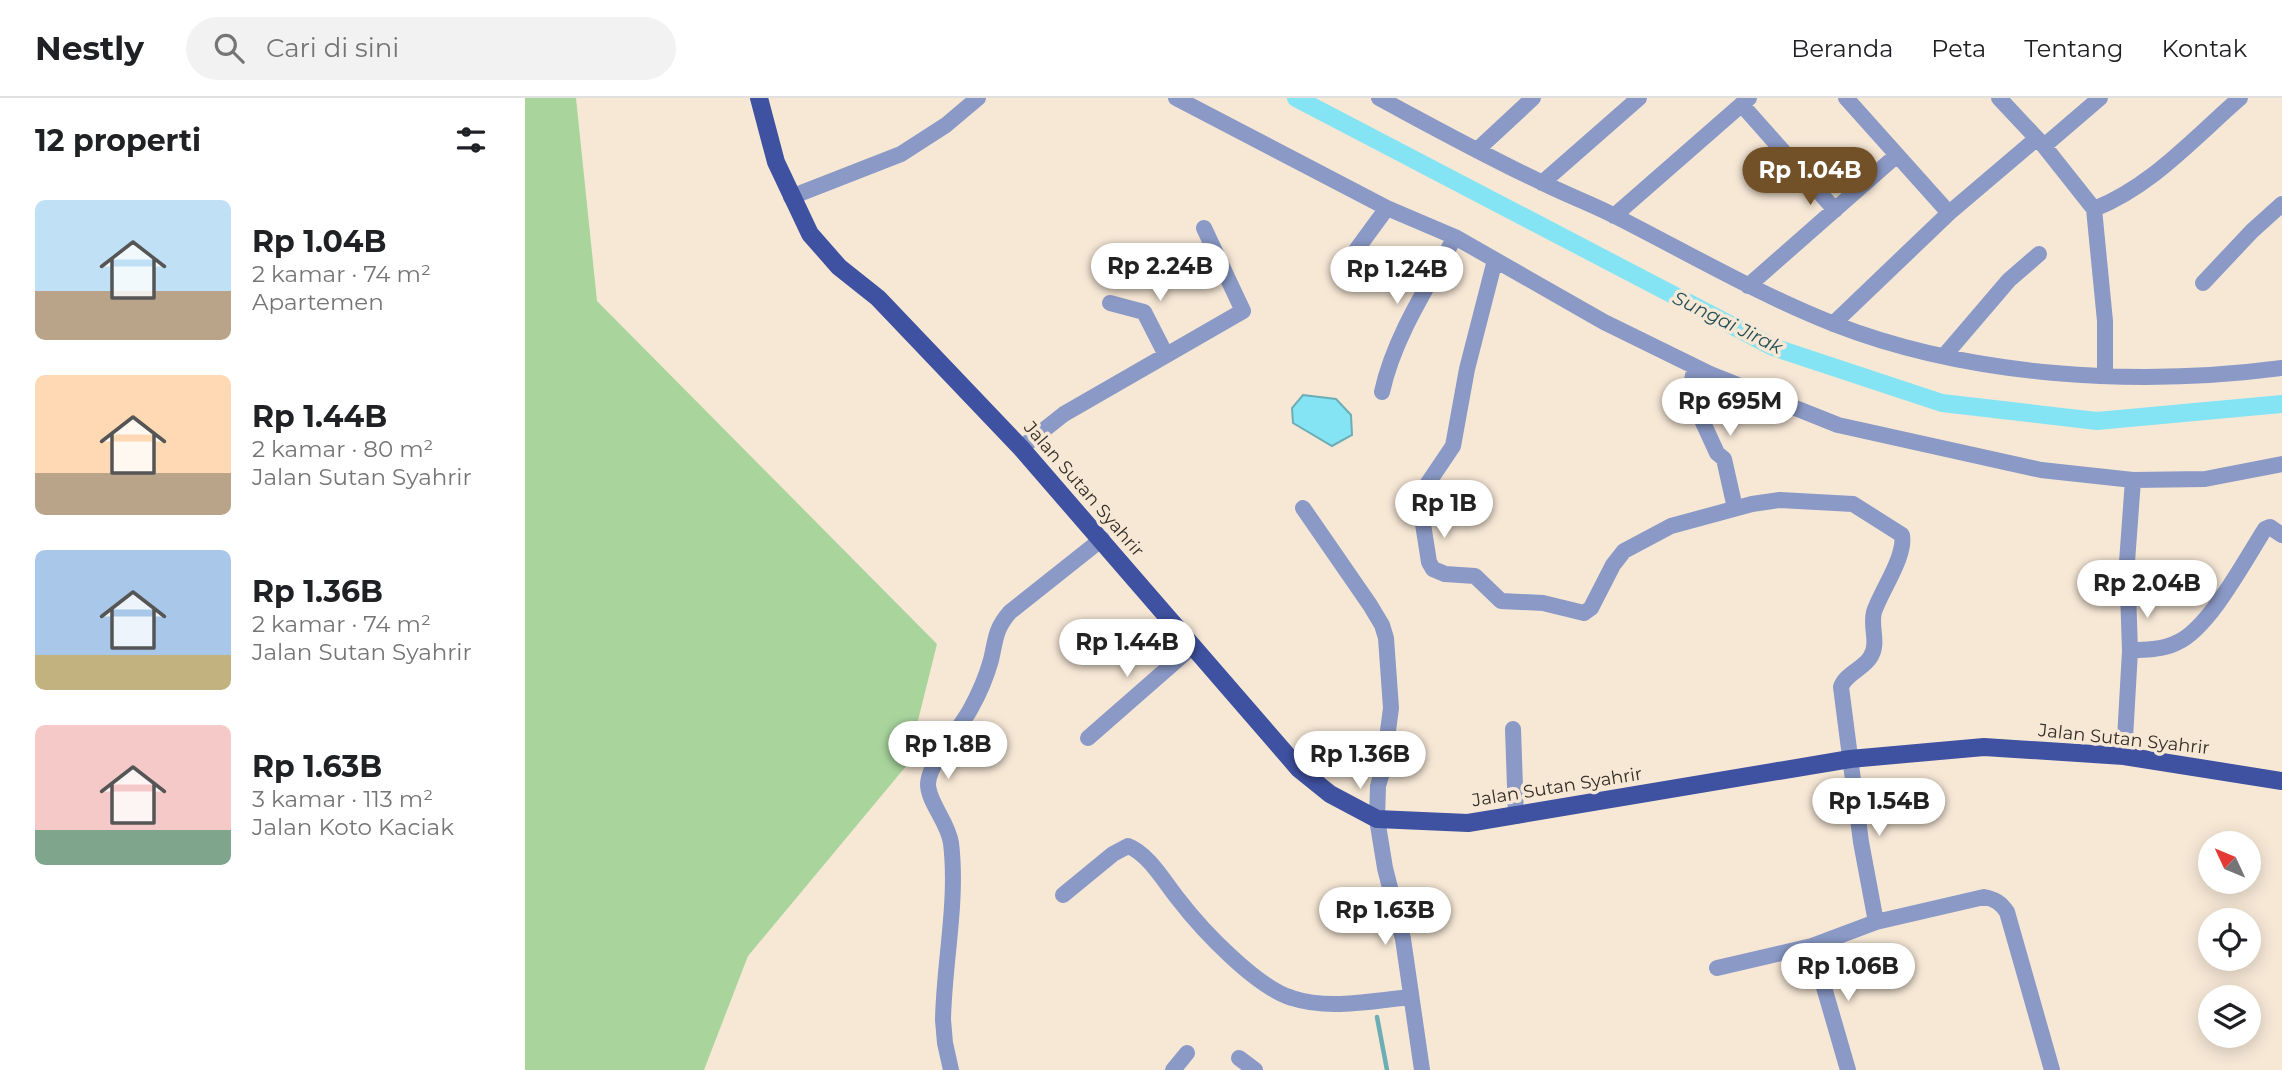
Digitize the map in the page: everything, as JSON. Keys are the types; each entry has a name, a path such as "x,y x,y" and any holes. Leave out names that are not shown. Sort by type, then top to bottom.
{"main road":[{"name":"Jalan Sutan Syahrir","path":"759,98 776,162 810,234 839,267 879,298 1021,448 1299,769 1330,794 1377,819 1468,823 1850,759 1984,747 2124,757 2282,780"}],"street":[{"path":"791,197 901,154 946,125 978,98"},
{"path":"1176,98 1387,208 1455,237 1604,322 1695,367 1838,425 2041,470 2133,480 2205,479 2282,464"},
{"path":"1379,98 1748,286 1833,324 1972,363 2105,376 2240,373 2282,368"},
{"path":"1477,150 1533,98"},
{"path":"1542,183 1639,98"},
{"path":"1846,98 1949,213"},
{"path":"1999,98 2094,209 2105,321 2105,376"},
{"path":"1833,324 1949,213 2100,98"},
{"path":"2094,209 2118,200 2162,169 2240,98"},
{"path":"1614,216 1746,101 1835,210"},
{"path":"1748,286 1897,155"},
{"path":"2203,284 2252,231 2282,204"},
{"path":"1354,253 1387,208"},
{"path":"1021,448 1064,414 1244,310 1204,228"},
{"path":"1382,392 1387,371 1404,332 1455,237"},
{"path":"1944,356 2009,280 2039,254"},
{"path":"1495,260 1467,369 1453,446 1424,489 1420,505 1429,562 1433,569 1445,574 1475,576 1501,601 1543,603 1584,613 1591,608 1613,565 1625,551 1671,526 1735,508 1780,500 1853,504 1894,528 1903,537 1901,550 1874,613 1875,643 1872,654 1865,664 1843,681 1841,687 1861,842 1876,922"},
{"path":"1110,303 1144,312 1166,355"},
{"path":"1695,367 1689,392 1717,453 1724,459 1735,508"},
{"path":"2124,757 2130,651 2127,562 2133,480"},
{"path":"1303,508 1382,625 1386,638 1391,708 1383,769 1378,786 1377,819 1385,868 1403,939 1422,1070"},
{"path":"2130,651 2169,646 2188,636 2199,627 2225,592 2266,528 2270,527 2282,535"},
{"path":"951,1070 943,1020 952,908 951,841 945,820 932,800 928,785 931,772 968,714 982,686 995,636 1002,622 1010,612 1102,540"},
{"path":"1127,661 1176,628"},
{"path":"1088,738 1192,647"},
{"path":"1513,729 1516,816"},
{"path":"1063,895 1113,853 1128,846 1147,860 1200,928 1279,993 1293,999 1312,1002 1362,1002 1410,997"},
{"path":"1717,968 1812,946 1876,922 1983,897 1993,898 2002,904 2007,912 2052,1070"},
{"path":"1812,946 1848,1070"},
{"path":"1173,1070 1187,1053"},
{"path":"1239,1058 1255,1070"}],"green space":[{"path":"525,98 576,98 597,301 937,644 907,765 748,956 704,1070 525,1070"}],"water":[{"path":"1303,395 1336,399 1351,415 1352,435 1332,446 1293,423 1292,408"}],"waterway":[{"name":"Sungai Jirak","path":"1296,98 1773,347 1942,403 2097,421 2282,404"},
{"path":"1377,1017 1387,1070"}]}
